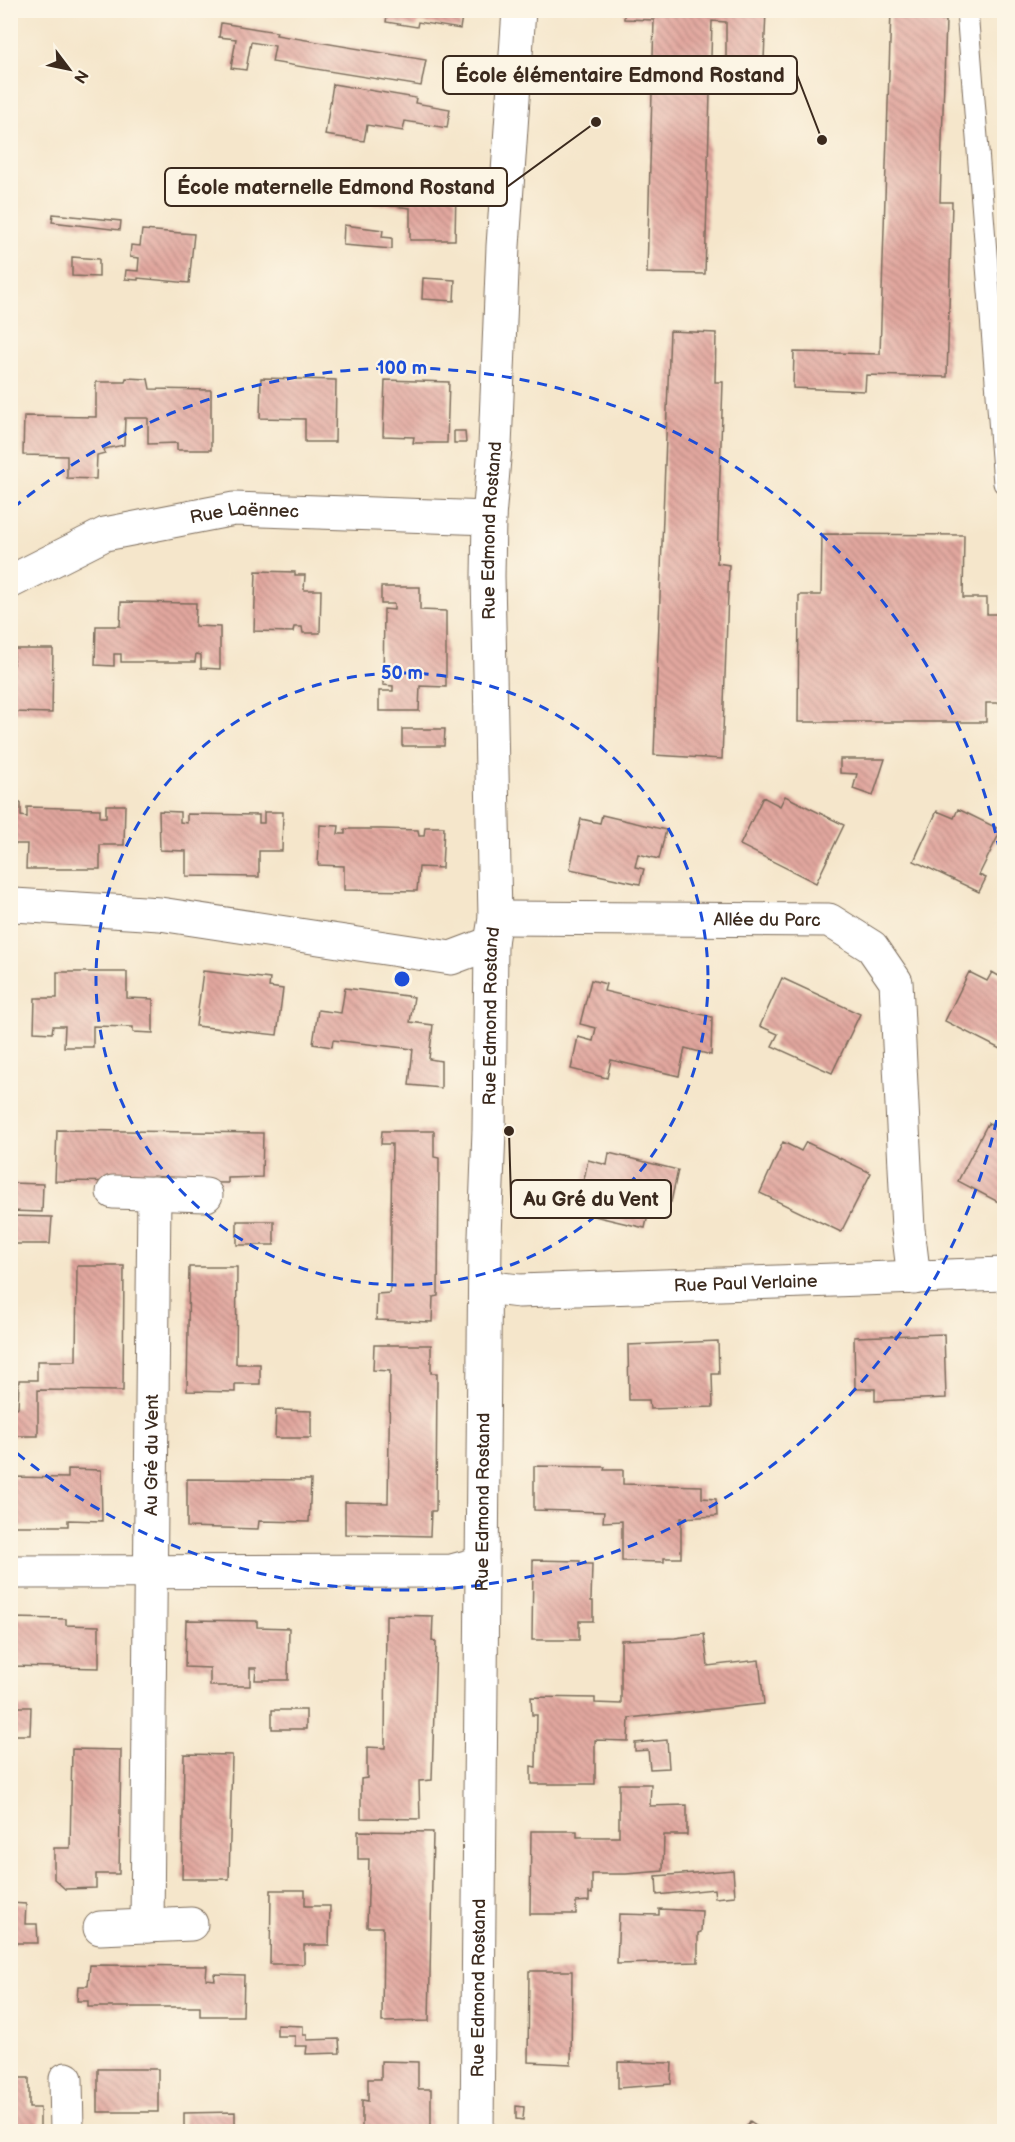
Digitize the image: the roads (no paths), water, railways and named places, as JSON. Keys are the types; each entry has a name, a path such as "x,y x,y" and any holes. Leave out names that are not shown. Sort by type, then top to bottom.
{"street":[{"name":"Rue Edmond Rostand","path":"477,2132 482,1563 493,931 489,518 495,447 503,246 519,10"},
{"name":"Rue Laënnec","path":"10,582 105,534 234,509 489,518"},
{"path":"10,903 160,914 451,958 493,931"},
{"name":"Allée du Parc","path":"493,931 829,920 872,947 896,982 908,1229 914,1278"},
{"path":"113,1192 206,1195"},
{"name":"Au Gré du Vent","path":"147,1926 154,1193"},
{"name":"Rue Paul Verlaine","path":"486,1287 519,1291 1005,1274"},
{"path":"10,1572 453,1571 482,1563"},
{"path":"100,1928 191,1924"},
{"path":"66,2079 67,2132"}],"lane":[{"path":"967,10 1005,483"}],"place":[{"name":"École maternelle Edmond Rostand","path":"596,122"},
{"name":"École élémentaire Edmond Rostand","path":"822,140"},
{"name":"Au Gré du Vent","path":"509,1131"}]}
